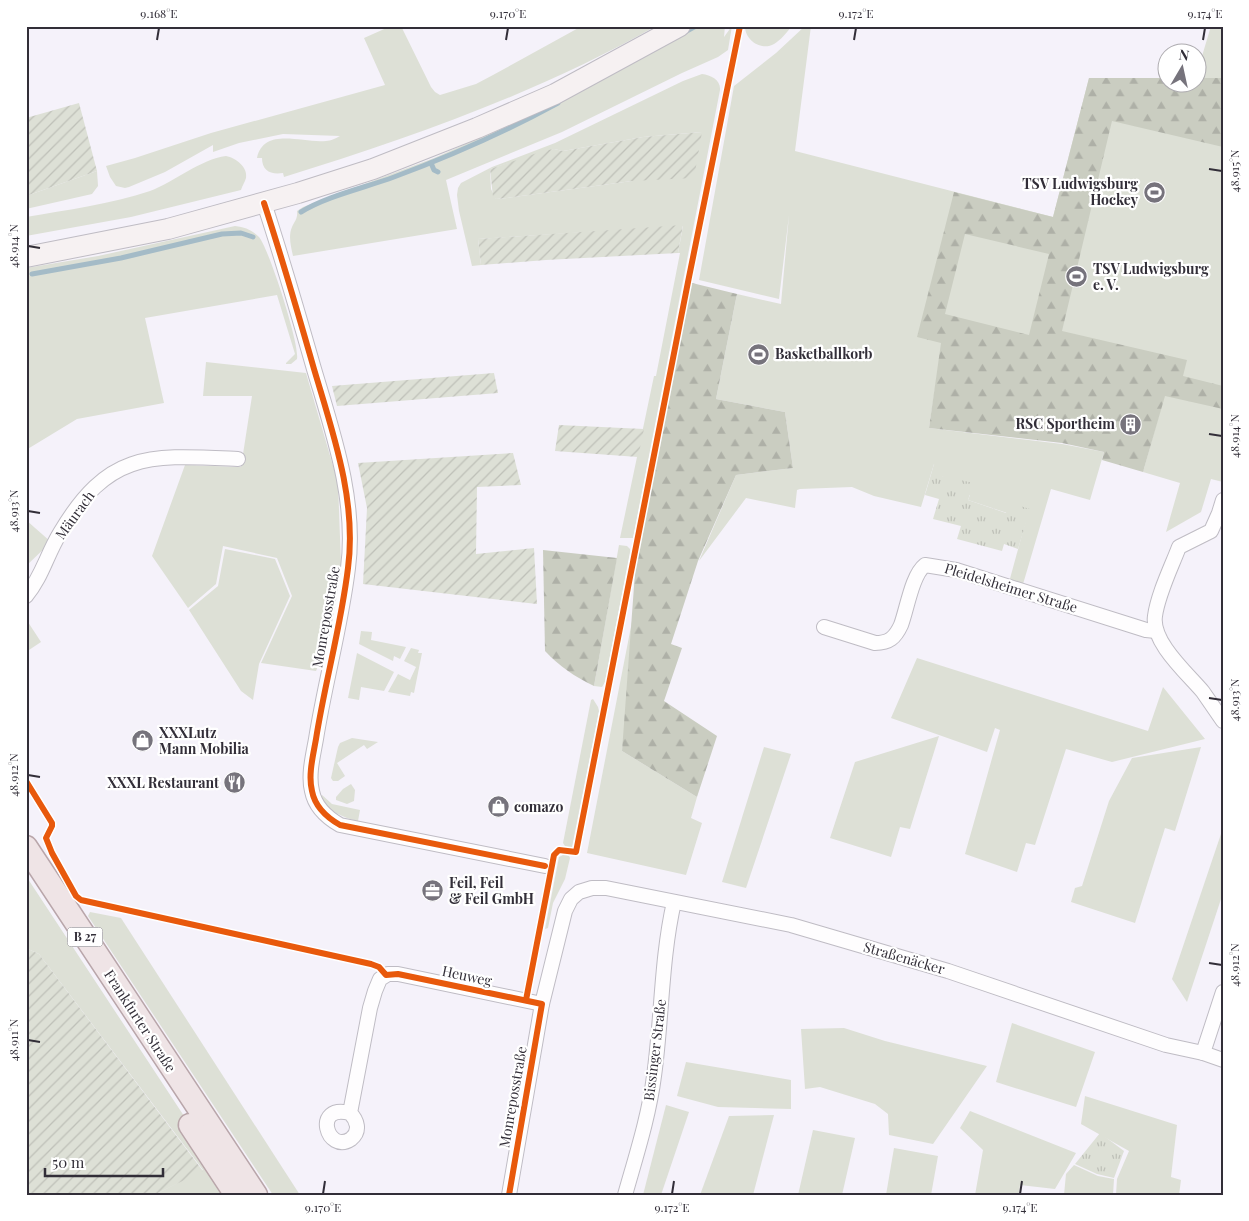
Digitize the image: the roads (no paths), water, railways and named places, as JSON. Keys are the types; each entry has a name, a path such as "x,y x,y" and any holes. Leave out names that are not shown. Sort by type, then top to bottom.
{"main road":[{"path":"26,257 168,229 373,169 477,128 555,94 680,26"},
{"name":"Frankfurter Straße","path":"26,847 256,1195"},
{"name":"Frankfurter Straße","path":"26,876 236,1195"}],"street":[{"name":"Monreposstraße","path":"264,202 330,421 349,510 349,566 337,639 314,750 310,782 313,796 322,812 340,825 545,866"},
{"name":"Mäurach","path":"26,596 39,578 49,553 74,511 88,494 110,474 123,466 155,458 198,457 238,459"},
{"path":"1222,505 1211,531 1179,547 1155,616 1156,631 1169,652 1203,693 1223,721"},
{"name":"Pleidelsheimer Straße","path":"824,627 875,642 891,640 898,633 916,578 920,569 925,565 956,570 1146,630 1156,631"},
{"name":"Straßenäcker","path":"579,892 592,888 606,888 791,925 948,971 1166,1044 1223,1060"},
{"name":"Monreposstraße","path":"509,1195 542,1004 565,911 570,899 579,892"},
{"name":"Bissinger Straße","path":"625,1195 648,1111 654,1076 667,948 674,902"},
{"name":"Heuweg","path":"350,1113 370,1008 380,979 398,974 542,1004"},
{"path":"1203,1053 1223,992"}],"waterway":[{"path":"683,33 696,26"},
{"path":"301,212 334,197 394,177 457,152 498,134 558,103"},
{"path":"431,163 434,170 438,172"},
{"path":"32,274 121,258 222,234 241,233 253,237"}],"place":[{"name":"TSV Ludwigsburg Hockey","path":"1154,192"},
{"name":"TSV Ludwigsburg e. V.","path":"1077,277"},
{"name":"Basketballkorb","path":"759,354"},
{"name":"RSC Sportheim","path":"1131,424"},
{"name":"XXXLutz Mann Mobilia","path":"143,741"},
{"name":"XXXL Restaurant","path":"235,783"},
{"name":"comazo","path":"498,807"},
{"name":"Feil, Feil & Feil GmbH","path":"433,891"}]}
